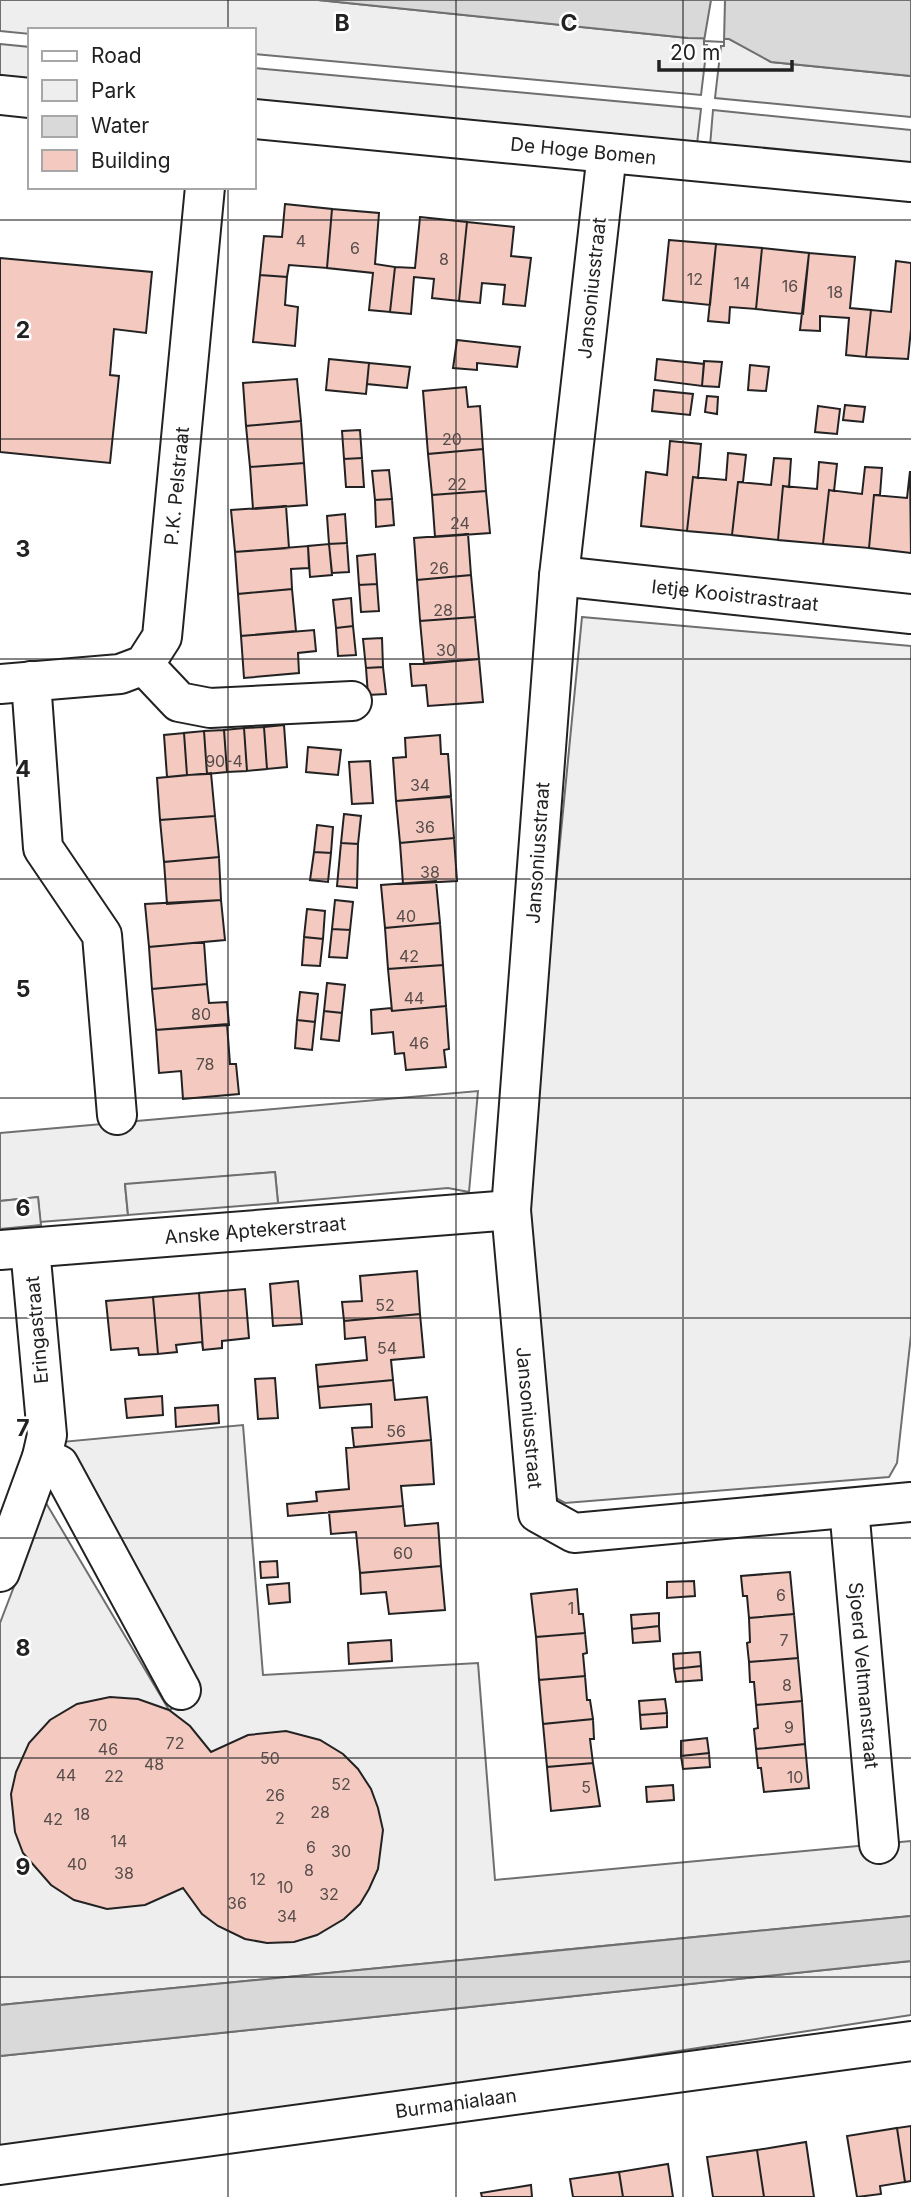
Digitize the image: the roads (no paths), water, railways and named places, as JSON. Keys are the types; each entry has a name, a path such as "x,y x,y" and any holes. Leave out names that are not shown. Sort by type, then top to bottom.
{"street":[{"path":"0,95 28,98"},
{"name":"De Hoge Bomen","path":"256,119 911,182"},
{"name":"Jansoniusstraat","path":"607,153 559,576 511,1210 538,1513 574,1532 849,1508"},
{"name":"P.K. Pelstraat","path":"144,665 162,637 205,189"},
{"name":"Ietje Kooistrastraat","path":"559,576 911,614"},
{"path":"117,1115 102,935 43,848 16,682 120,674 144,665 179,702 210,708 352,701"},
{"name":"Anske Aptekerstraat","path":"15,1249 511,1210"},
{"name":"Eringastraat","path":"0,1572 42,1457 47,1435 15,1249"},
{"path":"42,1457 59,1465 181,1690"},
{"path":"849,1508 911,1502"},
{"name":"Sjoerd Veltmanstraat","path":"849,1508 879,1844"},
{"name":"Burmanialaan","path":"8,2175 911,2041"}],"water":[{"path":"318,0 911,0 911,76 771,62 729,39 688,38"},
{"path":"911,1916 911,1961 0,2056 0,2005"}]}
